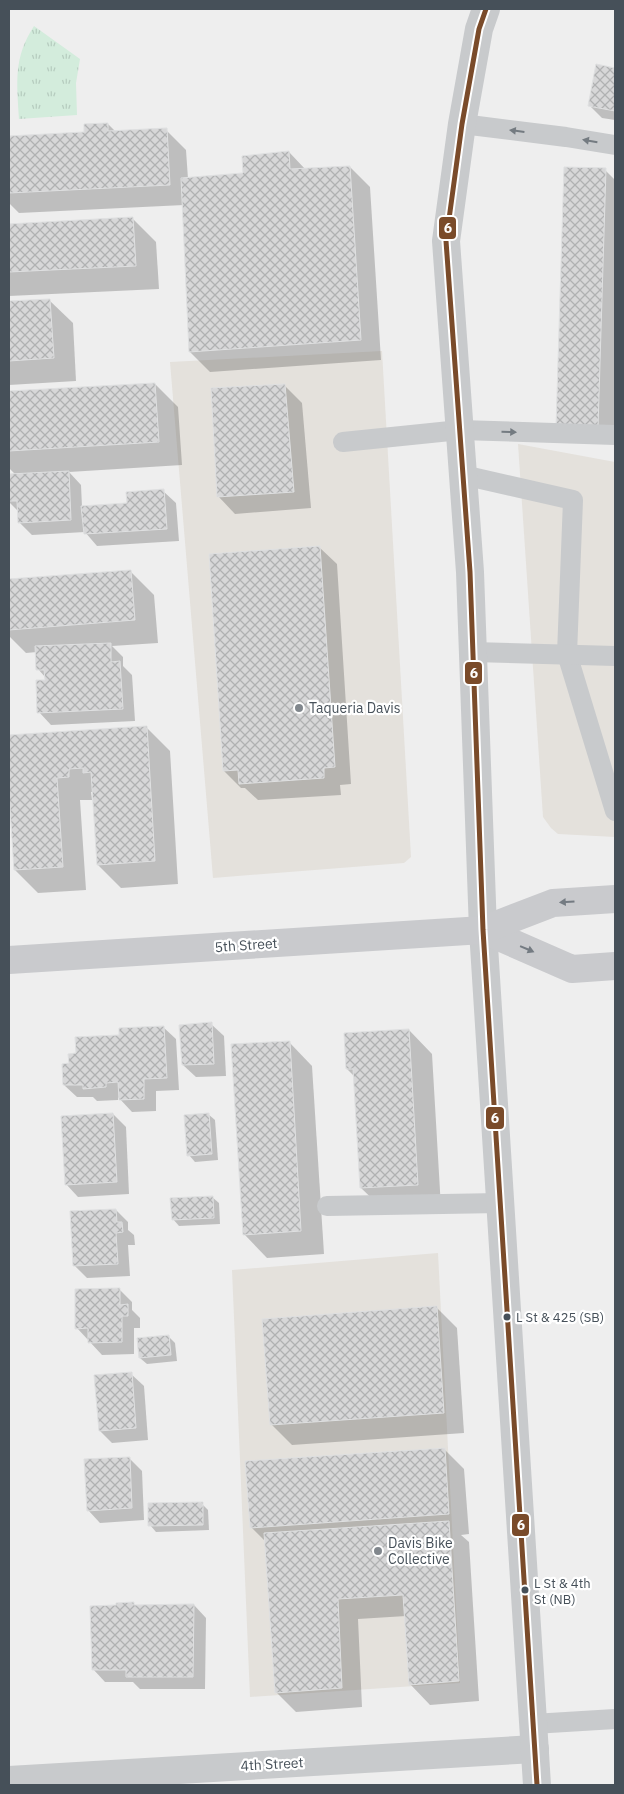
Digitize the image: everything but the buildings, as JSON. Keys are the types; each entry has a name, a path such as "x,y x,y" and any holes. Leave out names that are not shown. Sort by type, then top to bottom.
{"main road":[{"name":"5th Street","path":"9,960 483,930 553,903 615,900"},
{"name":"5th Street","path":"483,930 572,969 615,966"}],"street":[{"path":"486,9 479,29 462,124 446,241 470,572 483,930 538,1785"},
{"name":"4th Street","path":"9,1780 534,1737"}],"lane":[{"path":"462,124 615,145"},
{"path":"343,442 460,430 607,435"},
{"path":"463,475 573,500 567,654 615,811"},
{"path":"473,652 615,656"},
{"path":"327,1206 500,1203"},
{"path":"534,1737 615,1719"}],"shaded area":[{"path":"382,351 411,857 404,863 213,878 170,362"},
{"path":"518,444 615,462 615,837 558,834 543,817"},
{"path":"438,1253 460,1683 250,1697 232,1270"}],"green space":[{"path":"34,26 80,59 76,83 77,115 19,119 17,82 19,60 27,38"}],"transit line":[{"name":"6","path":"486,9 479,29 462,124 446,241 470,572 483,930 537,1785"}],"place":[{"name":"Taqueria Davis","path":"299,708"},
{"name":"L St & 425 (SB)","path":"507,1317"},
{"name":"Davis Bike Collective","path":"378,1551"},
{"name":"L St & 4th St (NB)","path":"525,1590"}]}
